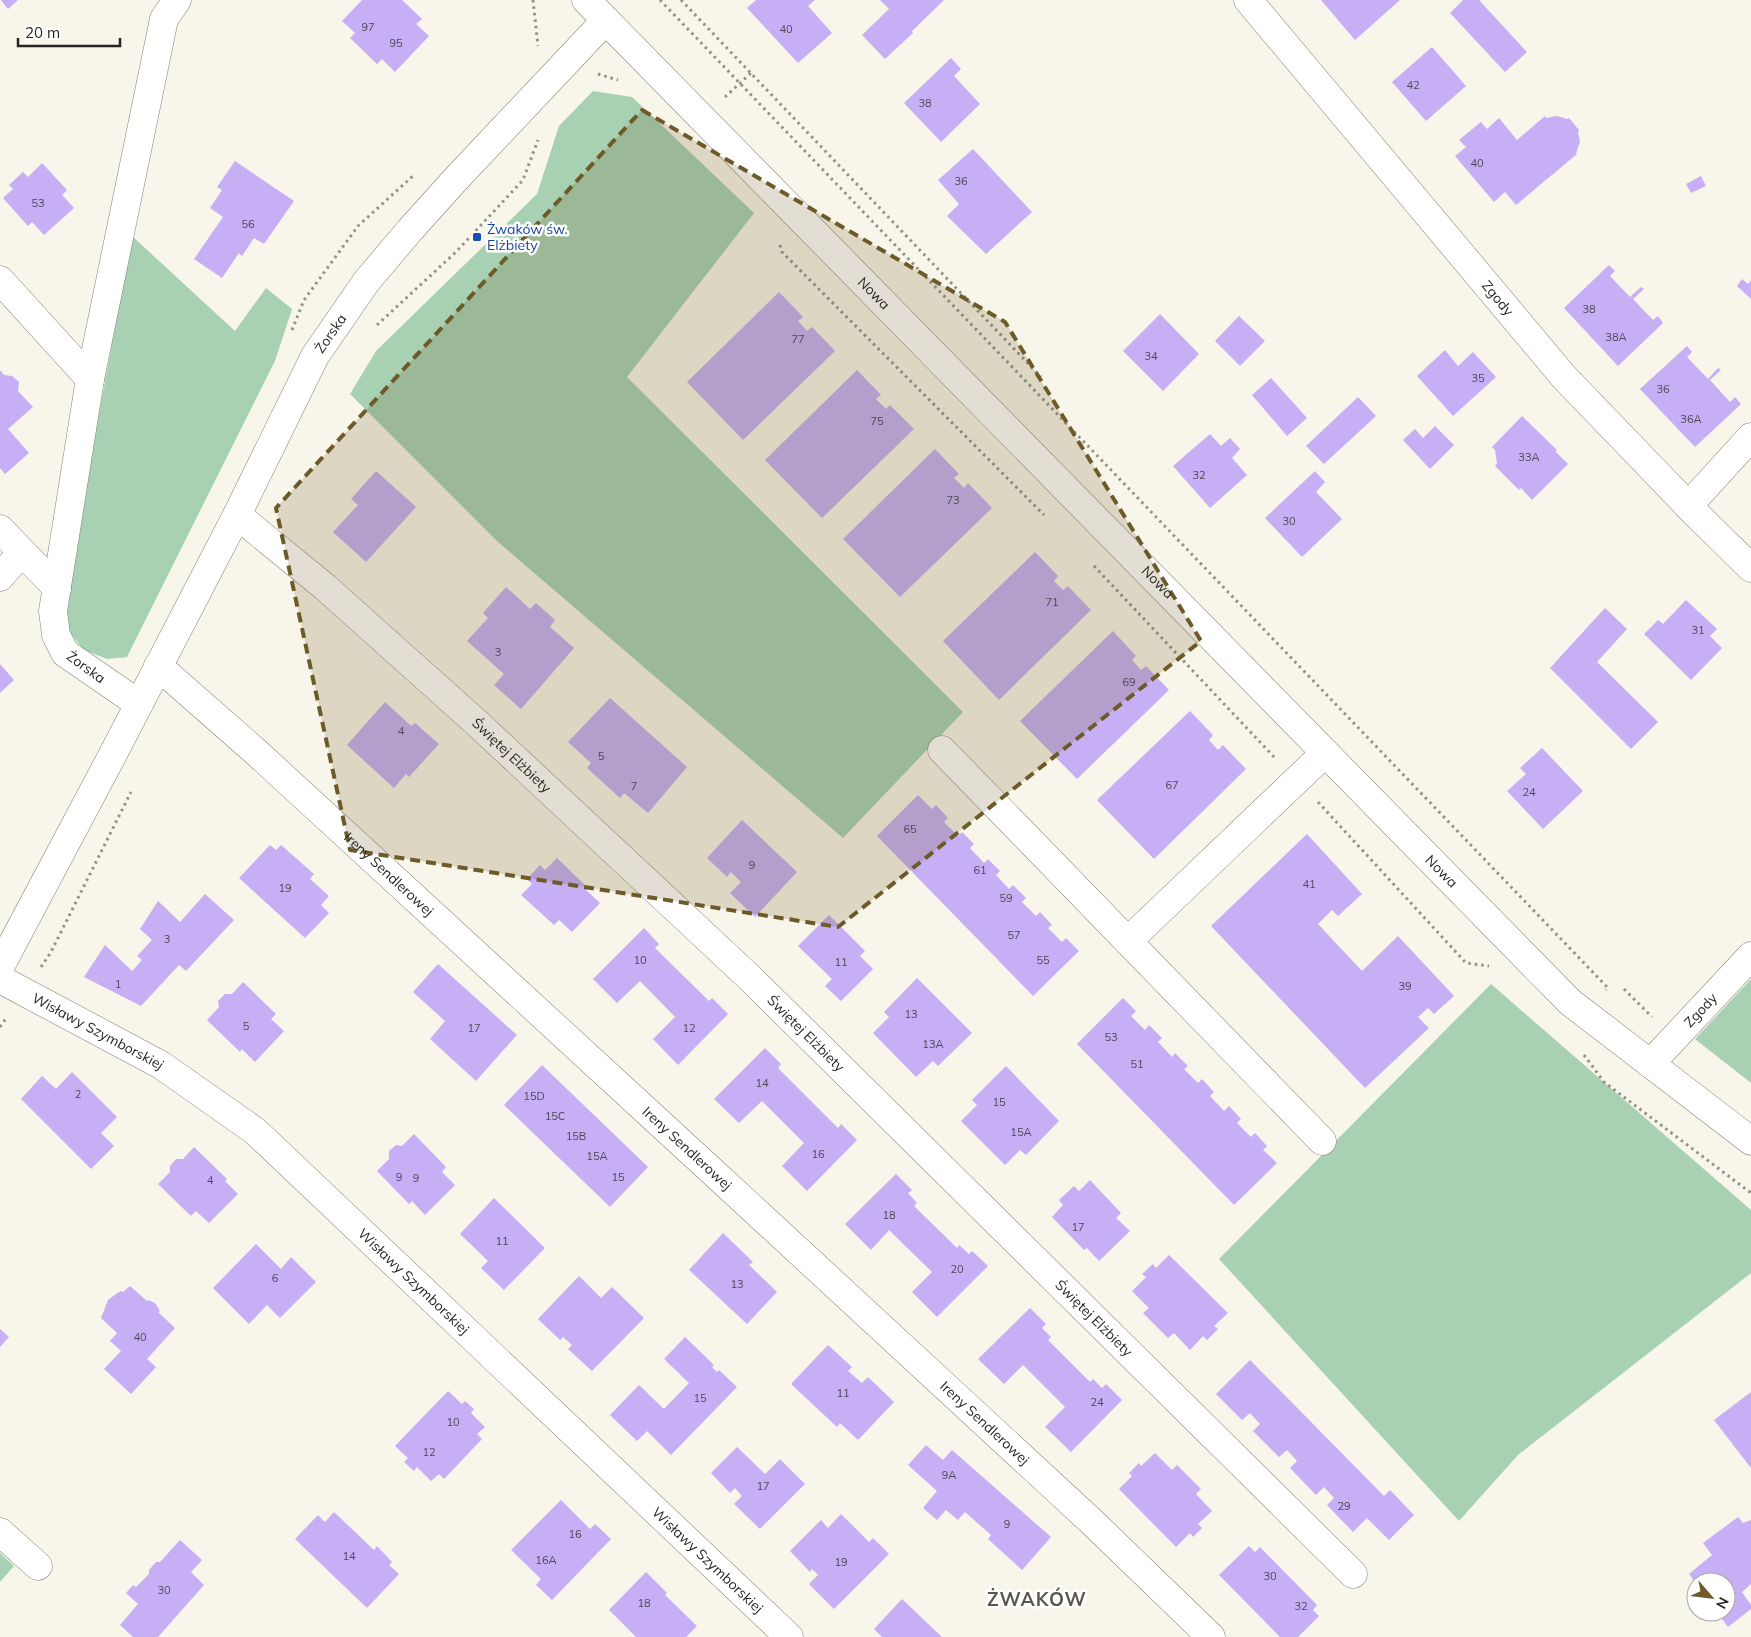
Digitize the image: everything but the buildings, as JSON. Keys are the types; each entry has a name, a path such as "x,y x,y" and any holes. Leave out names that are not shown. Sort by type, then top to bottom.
{"street":[{"name":"Żorska","path":"139,704 65,653 56,635 53,611 90,379 164,19 177,0"},
{"name":"Nowa","path":"586,0 1570,1002 1751,1142"},
{"name":"Zgody","path":"1260,5 1564,377 1688,506 1751,568"},
{"name":"Żorska","path":"0,967 237,515 315,356 366,282 455,180 606,20"},
{"path":"0,280 90,379"},
{"path":"1688,506 1751,437"},
{"name":"Świętej Elżbiety","path":"237,515 325,587 471,718 750,978 1353,1574"},
{"path":"0,529 57,588"},
{"path":"0,577 22,552"},
{"name":"Ireny Sendlerowej","path":"158,666 256,752 614,1081 1077,1509 1211,1637"},
{"path":"942,750 1322,1141"},
{"path":"1128,941 1325,753"},
{"name":"Zgody","path":"1650,1064 1751,956"},
{"name":"Wisławy Szymborskiej","path":"0,980 161,1065 255,1131 789,1637"},
{"path":"0,1532 38,1566"}],"path":[{"path":"660,0 1608,988 1585,1013"},
{"path":"681,0 1041,377"},
{"path":"719,102 751,73"},
{"path":"591,76 599,74 622,82"},
{"path":"377,326 456,252 523,180 539,137"},
{"path":"778,236 782,252 1046,518"},
{"path":"1088,560 1466,962 1492,966"},
{"path":"0,1027 51,952 134,788"},
{"path":"1624,989 1657,1022"},
{"path":"1579,1050 1604,1082 1751,1193"}],"highlighted area":[{"path":"642,110 1005,322 1201,641 838,927 350,850 276,508"}],"green space":[{"path":"593,91 632,97 754,213 627,377 963,712 843,838 498,542 350,394 376,351 537,194 559,126"},
{"path":"132,236 235,331 266,288 292,309 275,361 127,657 107,659 84,650 69,632 65,597"},
{"path":"1751,979 1751,1083 1695,1039"},
{"path":"1491,984 1751,1210 1751,1273 1518,1455 1459,1521 1219,1259"},
{"path":"0,1553 14,1566 0,1582"}],"place":[{"name":"Żwaków św. Elżbiety","path":"477,237"}],"district":[{"name":"ŻWAKÓW","path":"1037,1599"}]}
